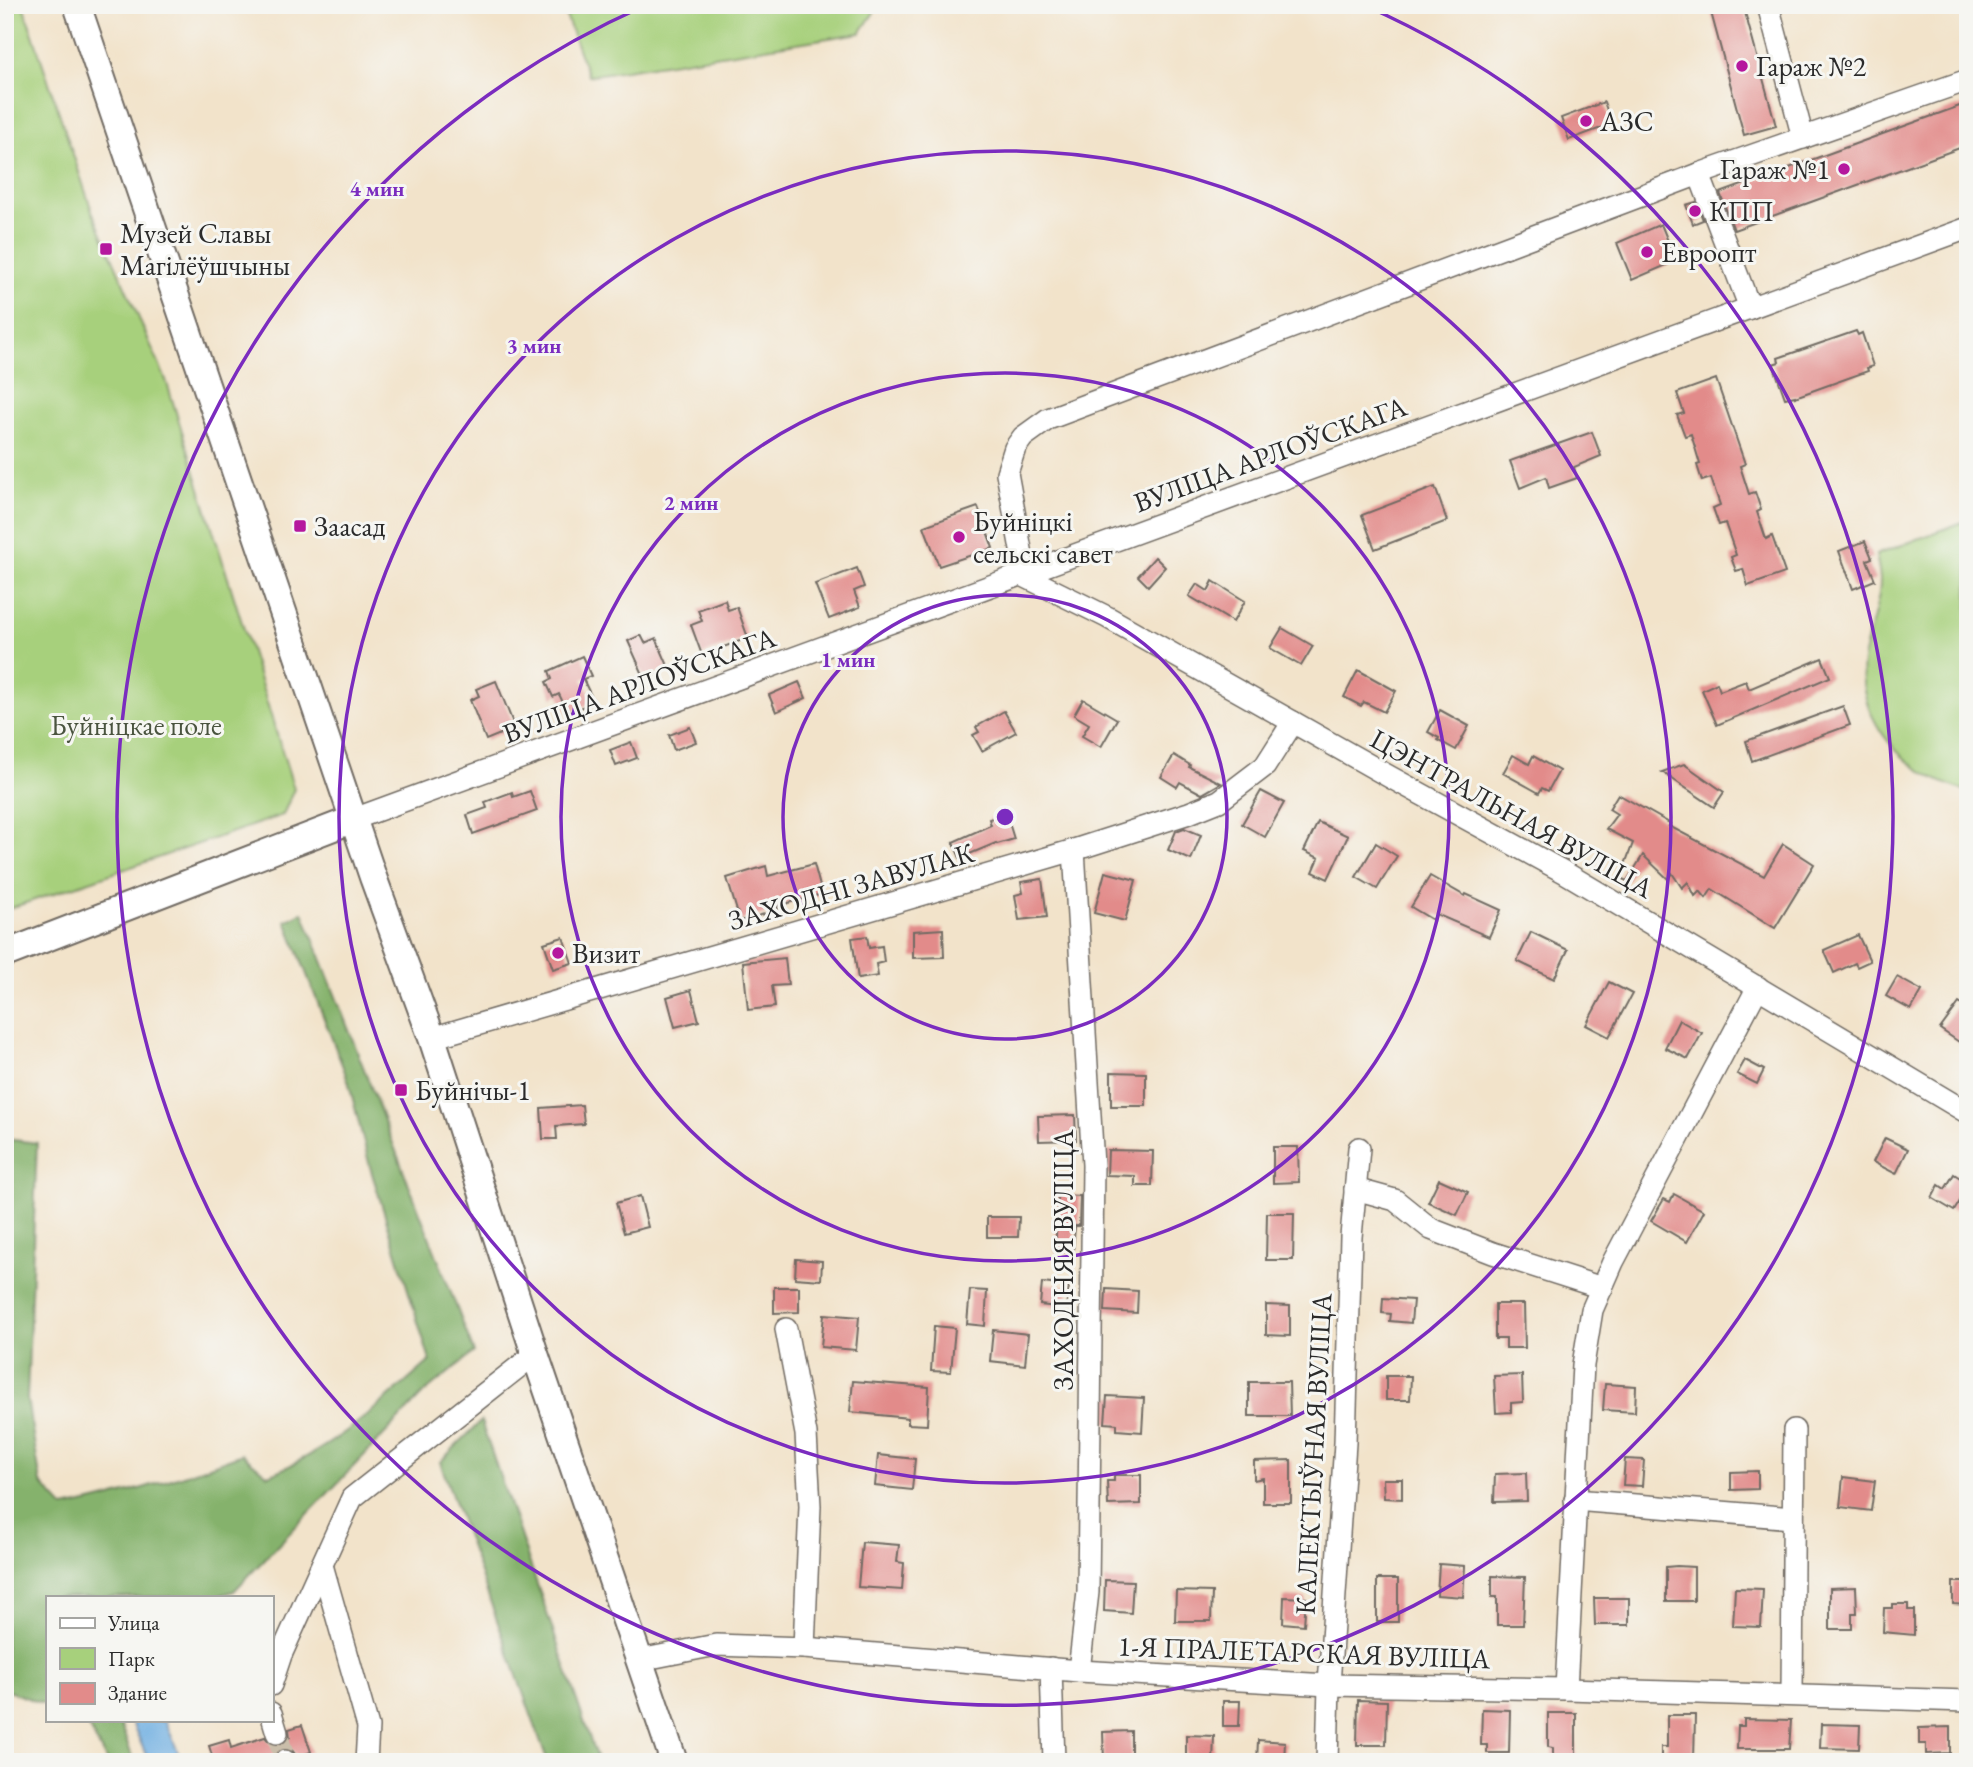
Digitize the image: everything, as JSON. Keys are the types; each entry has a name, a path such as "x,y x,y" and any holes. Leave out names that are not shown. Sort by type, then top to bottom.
{"main road":[{"path":"77,5 373,877 432,1038 535,1354 674,1762"},
{"path":"5,954 354,819"}],"street":[{"path":"1768,5 1802,138"},
{"path":"1022,575 1022,555 1007,473 1015,448 1035,427 1699,174 1968,80"},
{"path":"1699,174 1755,306"},
{"name":"ВУЛІЦА АРЛОЎСКАГА","path":"354,819 1968,228"},
{"name":"ЦЭНТРАЛЬНАЯ ВУЛІЦА","path":"1022,575 1107,617 1390,778 1564,872 1968,1113"},
{"name":"ЗАХОДНІ ЗАВУЛАК","path":"432,1038 1074,850 1189,813 1219,801 1265,766 1293,722"},
{"name":"ЗАХОДНЯЯ ВУЛІЦА","path":"1074,850 1093,1165 1088,1592 1079,1671"},
{"path":"1566,1689 1583,1365 1592,1310 1613,1262 1758,987"},
{"name":"КАЛЕКТЫЎНАЯ ВУЛІЦА","path":"1327,1762 1329,1685 1345,1443 1350,1237 1359,1148"},
{"path":"1355,1189 1395,1200 1430,1229 1493,1253 1602,1288"},
{"path":"786,1329 806,1434 810,1506 804,1648"},
{"path":"273,1679 281,1655 352,1498 535,1354"},
{"path":"1791,1695 1794,1430"},
{"path":"1576,1500 1793,1518"},
{"path":"322,1565 368,1727 366,1762"},
{"name":"1-Я ПРАЛЕТАРСКАЯ ВУЛІЦА","path":"640,1660 716,1645 804,1648 1079,1671 1329,1685 1968,1701"},
{"path":"1051,1668 1055,1762"}],"green space":[{"name":"Буйніцкае поле","path":"5,5 23,5 92,211 166,380 294,789 283,815 5,910"},
{"path":"562,5 879,5 860,33 588,76"},
{"path":"1968,520 1968,791 1926,774 1907,761 1891,744 1868,706 1863,684 1863,661 1879,592 1880,575 1876,555"},
{"path":"303,912 474,1352 424,1393 234,1591 218,1596 46,1596 46,1705 5,1690 5,1139 37,1143 27,1399 41,1483 64,1508 154,1485 242,1454 268,1475 313,1453 354,1426 430,1361 370,1167 348,1080 286,921"},
{"path":"481,1421 598,1762 548,1762 440,1462"},
{"path":"86,1722 120,1722 134,1762 107,1762"}],"water":[{"path":"132,1722 166,1722 182,1762 149,1762"}],"building":[{"name":"Гараж №2","path":"1709,5 1743,5 1776,126 1744,135"},
{"name":"АЗС","path":"1604,102 1612,124 1569,140 1561,118"},
{"name":"Гараж №1","path":"1968,103 1968,145 1734,230 1720,193"},
{"name":"КПП","path":"1696,202 1703,220 1693,224 1686,205"},
{"name":"Евроопт","path":"1661,224 1676,261 1632,280 1617,243"},
{"path":"1856,331 1858,335 1862,333 1873,366 1867,368 1868,371 1795,397 1785,398 1773,364 1779,362 1778,358"},
{"path":"1716,379 1745,464 1740,466 1749,494 1755,492 1761,510 1757,512 1766,539 1772,536 1785,573 1748,586 1743,569 1736,571 1731,557 1736,555 1725,523 1719,525 1713,508 1720,505 1711,478 1702,481 1691,434 1685,436 1677,415 1684,413 1677,393"},
{"path":"1592,432 1601,456 1574,467 1577,478 1549,488 1546,477 1520,488 1510,461"},
{"path":"1435,487 1447,521 1375,549 1362,515"},
{"name":"Буйніцкі сельскі савет","path":"978,507 993,548 939,566 924,526"},
{"path":"1865,541 1872,558 1867,560 1875,580 1853,589 1839,551"},
{"path":"1155,557 1165,567 1148,586 1138,576"},
{"path":"857,568 864,587 854,591 860,607 829,619 815,584"},
{"path":"1213,581 1245,601 1233,622 1189,596 1197,584 1208,591"},
{"path":"725,600 728,610 737,607 748,638 702,655 691,625 702,621 698,610"},
{"path":"1282,628 1313,646 1301,666 1270,648"},
{"path":"641,635 645,643 656,638 669,668 645,679 628,641"},
{"path":"582,656 591,676 583,679 594,702 568,713 559,694 553,697 546,682 552,679 549,671"},
{"path":"1822,658 1830,677 1717,725 1702,690 1717,683 1720,691 1746,681 1749,689"},
{"path":"1358,670 1396,691 1384,712 1364,702 1361,706 1344,697"},
{"path":"496,681 515,728 486,740 470,700 479,696 476,689"},
{"path":"799,682 806,698 776,712 769,695"},
{"path":"1083,699 1117,719 1101,747 1082,736 1089,724 1074,715"},
{"path":"1843,706 1850,725 1752,761 1746,741"},
{"path":"1440,710 1469,726 1456,750 1428,732"},
{"path":"1004,711 1016,732 982,751 973,735 979,732 976,727"},
{"path":"690,727 696,742 674,750 669,735"},
{"path":"631,742 637,758 616,766 610,750"},
{"path":"1174,755 1190,765 1189,767 1221,783 1202,794 1180,782 1177,787 1161,777"},
{"path":"1513,755 1529,764 1533,756 1559,771 1548,791 1542,788 1539,793 1503,773"},
{"path":"1684,764 1724,792 1714,807 1662,772"},
{"path":"530,791 537,811 473,834 467,815 487,808 485,802 512,792 513,797"},
{"path":"1261,791 1284,803 1265,837 1242,824"},
{"path":"1618,794 1671,824 1669,826 1764,876 1783,844 1814,864 1775,928 1712,889 1706,898 1700,891 1695,896 1688,882 1682,888 1672,873 1668,879 1643,855 1627,881 1620,878 1633,843 1606,829 1617,814 1609,809"},
{"path":"1006,813 1014,839 996,843 960,858 953,842 991,825 989,819"},
{"path":"1318,822 1348,836 1328,879 1313,872 1319,858 1304,851"},
{"path":"1184,828 1201,835 1191,860 1168,850 1176,831"},
{"path":"1376,843 1397,856 1377,889 1356,877"},
{"path":"814,864 822,894 777,906 778,910 740,921 727,878 766,866 768,876"},
{"path":"1105,872 1136,880 1125,921 1094,913"},
{"path":"1430,876 1465,896 1466,894 1501,910 1489,937 1436,914 1433,920 1411,907"},
{"path":"1042,879 1047,917 1019,920 1015,895 1023,893 1021,882"},
{"path":"943,929 944,957 913,958 913,931"},
{"path":"1531,932 1568,950 1554,979 1517,961"},
{"path":"1858,935 1870,961 1857,967 1855,963 1834,973 1824,950"},
{"path":"867,936 869,948 882,946 884,962 876,964 878,976 858,979 852,938"},
{"name":"Визит","path":"563,937 572,963 553,969 544,943"},
{"path":"785,958 788,985 772,986 775,1007 748,1010 743,962"},
{"path":"1897,977 1922,991 1911,1010 1886,996"},
{"path":"1609,982 1632,994 1609,1037 1586,1025"},
{"path":"691,990 699,1021 675,1027 667,997"},
{"path":"1959,1003 1968,1009 1968,1030 1959,1042 1940,1029"},
{"path":"1679,1020 1702,1033 1688,1059 1665,1048"},
{"path":"1745,1060 1764,1070 1757,1084 1737,1074"},
{"path":"1111,1072 1146,1073 1146,1106 1111,1106"},
{"path":"582,1105 584,1124 556,1126 557,1139 543,1139 541,1108"},
{"path":"1075,1115 1076,1140 1039,1141 1038,1116"},
{"path":"1885,1138 1908,1149 1896,1174 1873,1162"},
{"path":"1273,1147 1298,1147 1299,1182 1273,1183"},
{"path":"1108,1150 1153,1151 1152,1186 1135,1186 1135,1176 1107,1175"},
{"path":"1954,1174 1968,1183 1968,1188 1954,1211 1932,1198 1939,1185 1945,1189"},
{"path":"1439,1179 1468,1192 1457,1215 1428,1202"},
{"path":"1674,1194 1704,1211 1687,1242 1651,1221 1664,1199 1670,1202"},
{"path":"1058,1195 1080,1196 1079,1226 1075,1226 1073,1252 1055,1252"},
{"path":"640,1196 648,1227 624,1233 616,1203"},
{"path":"1267,1213 1294,1213 1293,1260 1266,1260"},
{"path":"987,1217 1019,1217 1018,1237 987,1237"},
{"path":"796,1259 822,1261 821,1280 795,1278"},
{"path":"1042,1283 1069,1286 1066,1308 1040,1305"},
{"path":"774,1287 799,1287 799,1312 774,1313"},
{"path":"1106,1289 1138,1291 1137,1313 1105,1311"},
{"path":"970,1290 987,1291 985,1326 967,1324"},
{"path":"1383,1298 1413,1300 1411,1323 1390,1321 1391,1314 1382,1313"},
{"path":"1495,1304 1524,1304 1525,1348 1506,1348 1506,1339 1495,1339"},
{"path":"1266,1305 1290,1306 1290,1336 1266,1335"},
{"path":"824,1314 859,1317 856,1350 821,1347"},
{"path":"934,1326 955,1328 951,1372 931,1371"},
{"path":"993,1330 1028,1334 1025,1365 990,1361"},
{"path":"1522,1375 1523,1402 1511,1403 1511,1412 1496,1413 1494,1376"},
{"path":"1386,1376 1411,1376 1410,1400 1386,1400"},
{"path":"853,1381 929,1387 927,1425 908,1424 908,1418 850,1412"},
{"path":"1249,1382 1289,1382 1290,1416 1249,1416"},
{"path":"1605,1384 1636,1386 1635,1412 1603,1410"},
{"path":"1107,1396 1144,1398 1142,1432 1117,1430 1117,1424 1105,1423"},
{"path":"878,1455 915,1459 912,1490 875,1486"},
{"path":"1625,1459 1644,1460 1642,1486 1623,1485"},
{"path":"1291,1460 1291,1503 1263,1503 1263,1478 1254,1480 1254,1461"},
{"path":"1758,1471 1758,1489 1731,1490 1731,1472"},
{"path":"1526,1473 1527,1501 1494,1502 1495,1474"},
{"path":"1114,1475 1141,1475 1141,1504 1108,1505 1107,1481 1114,1481"},
{"path":"1843,1477 1875,1481 1871,1511 1840,1507"},
{"path":"1383,1479 1402,1479 1402,1499 1384,1498"},
{"path":"862,1542 899,1545 897,1562 904,1563 902,1590 858,1587"},
{"path":"1439,1564 1465,1566 1463,1597 1437,1595"},
{"path":"1666,1567 1694,1567 1694,1601 1666,1601"},
{"path":"1492,1576 1525,1577 1523,1625 1497,1625 1497,1597 1492,1597"},
{"path":"1377,1579 1398,1579 1398,1622 1377,1622"},
{"path":"1105,1580 1133,1581 1131,1613 1104,1611"},
{"path":"1953,1582 1968,1582 1968,1605 1953,1604"},
{"path":"1856,1587 1857,1613 1852,1613 1852,1629 1830,1629 1830,1588"},
{"path":"1735,1588 1763,1589 1761,1627 1733,1626"},
{"path":"1176,1591 1212,1592 1211,1621 1175,1621"},
{"path":"1284,1597 1306,1598 1304,1625 1283,1623"},
{"path":"1594,1598 1629,1598 1629,1625 1595,1625"},
{"path":"1892,1604 1908,1604 1908,1610 1914,1610 1914,1635 1883,1632 1884,1608 1892,1608"},
{"path":"1358,1700 1387,1701 1386,1745 1357,1745"},
{"path":"1223,1701 1240,1701 1239,1726 1223,1726"},
{"path":"1482,1709 1510,1710 1509,1753 1487,1753 1487,1745 1481,1745"},
{"path":"1548,1713 1576,1713 1576,1759 1553,1759 1553,1748 1548,1747"},
{"path":"1667,1715 1695,1715 1694,1762 1661,1762 1661,1747 1667,1747"},
{"path":"1744,1719 1791,1720 1789,1749 1737,1749 1738,1726 1744,1726"},
{"path":"1821,1724 1860,1725 1859,1749 1820,1748"},
{"path":"302,1725 311,1752 297,1757 292,1750 284,1748 274,1754 272,1762 199,1762 199,1759 212,1755 209,1746 229,1740 231,1748 265,1737 273,1746 281,1745 290,1737 289,1729"},
{"path":"1950,1727 1950,1753 1926,1754 1926,1744 1919,1744 1919,1728"},
{"path":"1131,1731 1131,1762 1104,1762 1103,1732"},
{"path":"1186,1735 1214,1736 1213,1762 1186,1762"},
{"path":"1258,1740 1285,1742 1284,1762 1257,1762"}],"tunnel":[{"path":"277,1733 285,1761"}],"place":[{"name":"Гараж №2","path":"1742,66"},
{"name":"АЗС","path":"1586,121"},
{"name":"Гараж №1","path":"1844,169"},
{"name":"КПП","path":"1695,211"},
{"name":"Музей Славы Магілёўшчыны","path":"106,249"},
{"name":"Евроопт","path":"1647,252"},
{"name":"Заасад","path":"300,526"},
{"name":"Буйніцкі сельскі савет","path":"959,537"},
{"name":"Визит","path":"558,953"},
{"name":"Буйнічы-1","path":"401,1090"}]}
